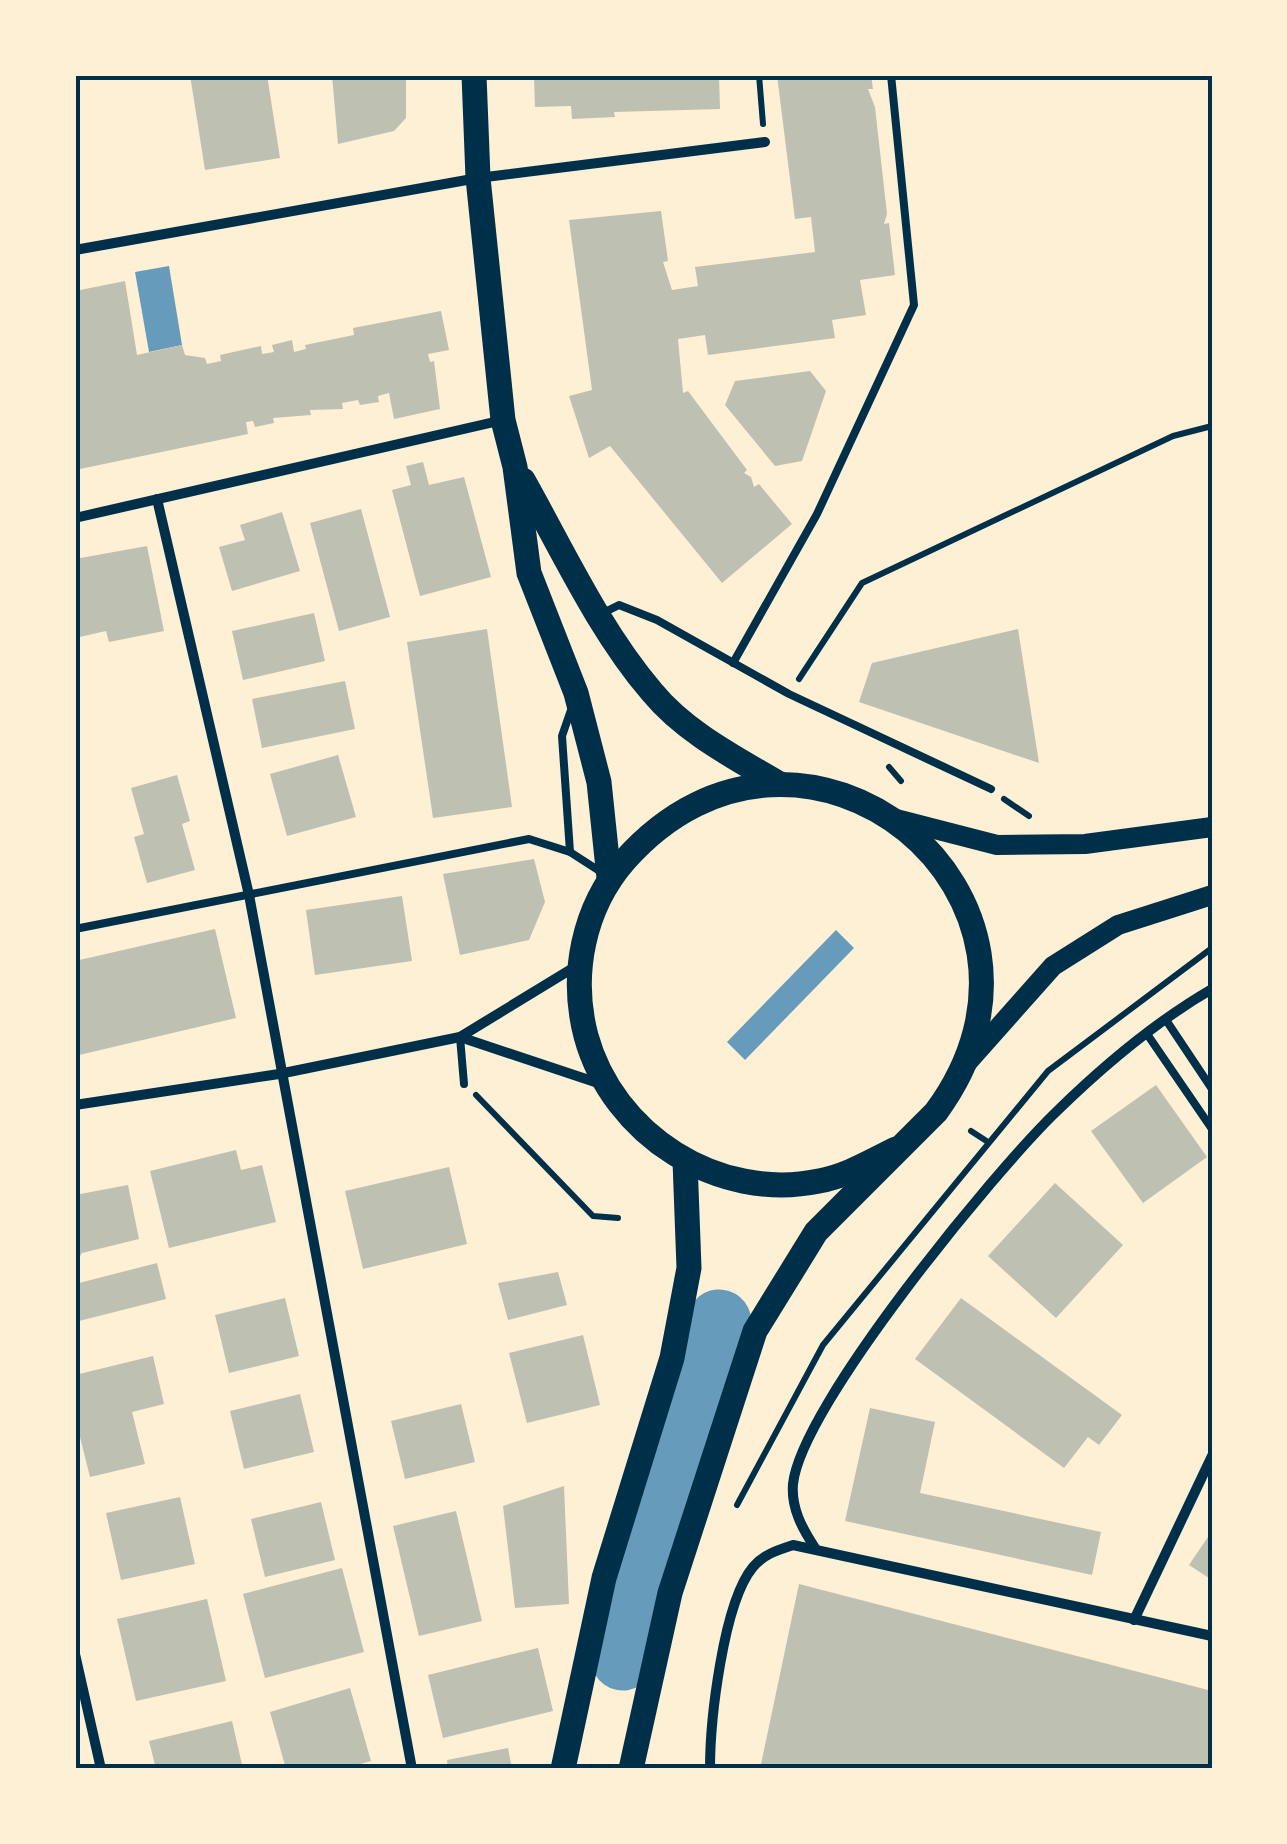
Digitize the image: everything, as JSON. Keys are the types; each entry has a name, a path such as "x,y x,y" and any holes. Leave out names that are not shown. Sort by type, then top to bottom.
{"main road":[{"path":"474,75 478,178 503,420 516,467 529,573 576,694 599,782 609,878"},
{"path":"516,467 599,615 653,694 712,744 778,783"},
{"path":"896,1149 846,1174 792,1184 737,1180 686,1161 637,1126 606,1086 582,1020 580,964 592,910 609,878 654,828 712,795 778,783 820,786 860,798 896,819 945,867 975,930 982,998 964,1066"},
{"path":"896,819 996,845 1085,844 1212,827"},
{"path":"632,1769 670,1593 755,1331 816,1232 936,1112 964,1066 1053,966 1118,925 1212,896"},
{"path":"563,1769 604,1578 672,1358 690,1268 686,1161"}],"street":[{"path":"75,250 478,178 765,142"},
{"path":"75,518 503,420"},
{"path":"157,499 248,895 412,1769"},
{"path":"75,1104 280,1074 460,1037 580,964"},
{"path":"815,1548 794,1508 798,1464 863,1350 1013,1159 1066,1102 1147,1034 1212,989"},
{"path":"460,1037 606,1086"},
{"path":"1134,1620 1212,1456"},
{"path":"710,1769 729,1632 741,1586 765,1556 794,1545 1212,1636"},
{"path":"75,1654 101,1769"}],"lane":[{"path":"733,663 817,514 914,305 891,75"},
{"path":"599,615 619,605 789,694 991,789"},
{"path":"570,852 562,736 576,694"},
{"path":"75,929 529,838 570,852 609,878"},
{"path":"1166,1020 1212,1089"},
{"path":"1147,1034 1212,1129"},
{"path":"460,1037 464,1084"}],"path":[{"path":"759,75 765,142"},
{"path":"789,694 862,583 1174,436 1212,426"},
{"path":"464,1084 593,1216 618,1218"},
{"path":"971,1131 988,1142"}],"water":[{"path":"169,266 182,345 149,352 135,272"},
{"path":"836,930 854,948 745,1060 727,1042"}],"building":[{"path":"190,75 267,75 280,158 205,170"},
{"path":"332,75 406,75 406,118 394,131 338,144"},
{"path":"534,75 719,75 720,109 614,112 615,117 572,119 571,106 535,107"},
{"path":"777,75 871,75 873,89 868,89 875,107 887,214 884,224 889,223 895,275 860,280 866,315 832,320 835,338 708,355 705,335 678,339 683,393 688,391 747,470 744,473 751,477 754,487 759,484 792,524 722,583 610,446 589,458 569,396 592,390 569,220 661,211 668,261 663,262 672,290 698,286 695,267 815,252 811,217 795,219"},
{"path":"125,281 137,355 182,345 185,355 205,358 207,364 221,361 220,355 261,346 262,354 274,352 272,345 292,340 294,352 306,349 305,345 354,335 353,328 441,311 449,350 428,354 430,362 434,361 440,409 394,419 389,393 378,396 379,402 342,403 343,409 310,410 311,415 273,418 274,423 255,427 253,421 246,422 248,434 75,470 75,291"},
{"path":"810,371 826,391 802,461 775,466 725,405 735,381"},
{"path":"423,462 429,485 464,477 491,577 420,596 392,490 411,485 406,466"},
{"path":"361,509 390,617 339,631 310,523"},
{"path":"282,512 300,571 232,591 219,547 245,540 240,525"},
{"path":"147,546 164,631 109,642 106,631 75,638 75,559"},
{"path":"314,613 325,661 243,680 232,631"},
{"path":"487,629 512,807 433,818 407,642"},
{"path":"1018,629 1039,763 859,702 872,663"},
{"path":"345,681 355,729 262,748 252,699"},
{"path":"338,755 356,817 287,836 270,774"},
{"path":"177,775 190,821 182,824 195,870 147,883 134,837 144,834 131,788"},
{"path":"534,859 545,902 529,940 460,955 443,874"},
{"path":"402,896 412,961 315,975 306,910"},
{"path":"215,929 236,1018 75,1056 75,961"},
{"path":"1156,1085 1207,1157 1143,1203 1091,1131"},
{"path":"236,1150 241,1170 262,1165 276,1222 169,1248 150,1171"},
{"path":"449,1167 467,1244 363,1269 345,1191"},
{"path":"1055,1183 1123,1245 1056,1318 988,1256"},
{"path":"128,1185 139,1239 82,1253 75,1264 75,1195"},
{"path":"157,1263 166,1299 75,1322 75,1284"},
{"path":"558,1272 567,1305 508,1320 498,1283"},
{"path":"285,1298 299,1356 229,1373 215,1315"},
{"path":"961,1298 1122,1415 1099,1445 1088,1437 1064,1468 915,1359"},
{"path":"583,1335 600,1405 527,1423 509,1353"},
{"path":"153,1356 164,1404 132,1412 145,1464 90,1477 75,1417 75,1375"},
{"path":"300,1394 314,1452 244,1469 230,1411"},
{"path":"461,1404 475,1462 405,1479 391,1421"},
{"path":"870,1408 935,1422 920,1493 1101,1532 1092,1575 845,1521"},
{"path":"564,1486 569,1604 515,1608 503,1506"},
{"path":"180,1497 195,1564 121,1580 106,1513"},
{"path":"321,1502 335,1560 265,1577 251,1519"},
{"path":"456,1511 482,1621 419,1636 393,1526"},
{"path":"1212,1531 1212,1580 1189,1565"},
{"path":"342,1568 364,1652 265,1678 243,1594"},
{"path":"799,1584 1212,1691 1212,1769 760,1769"},
{"path":"207,1599 226,1681 136,1701 117,1619"},
{"path":"538,1648 553,1711 443,1738 428,1675"},
{"path":"350,1688 371,1761 343,1769 286,1769 270,1712"},
{"path":"232,1721 243,1769 156,1769 149,1741"},
{"path":"508,1748 512,1769 448,1769 447,1760"}],"waterway":[{"path":"623,1658 665,1488 719,1322"}]}
